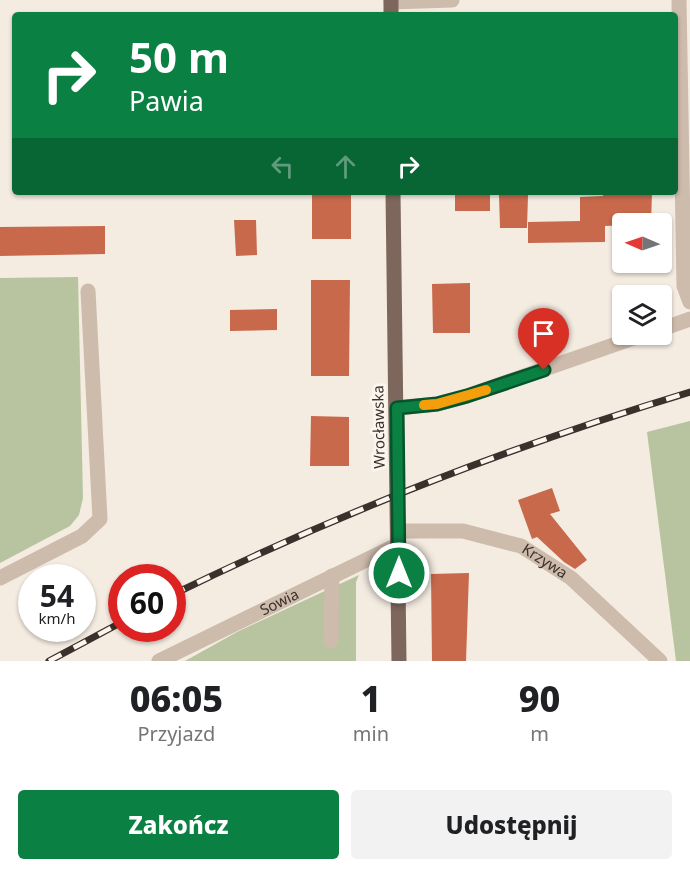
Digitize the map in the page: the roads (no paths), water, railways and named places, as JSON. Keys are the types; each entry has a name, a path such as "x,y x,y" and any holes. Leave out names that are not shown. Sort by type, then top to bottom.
{"main road":[{"name":"Wrocławska","path":"393,195 399,661"}],"street":[{"path":"391,6 452,0"},
{"path":"680,0 684,286 690,302"},
{"path":"0,578 82,536 100,519 88,291"},
{"path":"672,325 690,319"},
{"path":"397,408 437,404 467,396 613,345"},
{"name":"Krzywa","path":"399,537 463,531 522,546 571,578 660,661"},
{"name":"Sowia","path":"159,661 332,576 399,537"},
{"path":"331,641 332,576"}],"railway":[{"path":"186,588 298,536 427,483 557,435 690,392"},
{"path":"49,661 108,629"}]}
